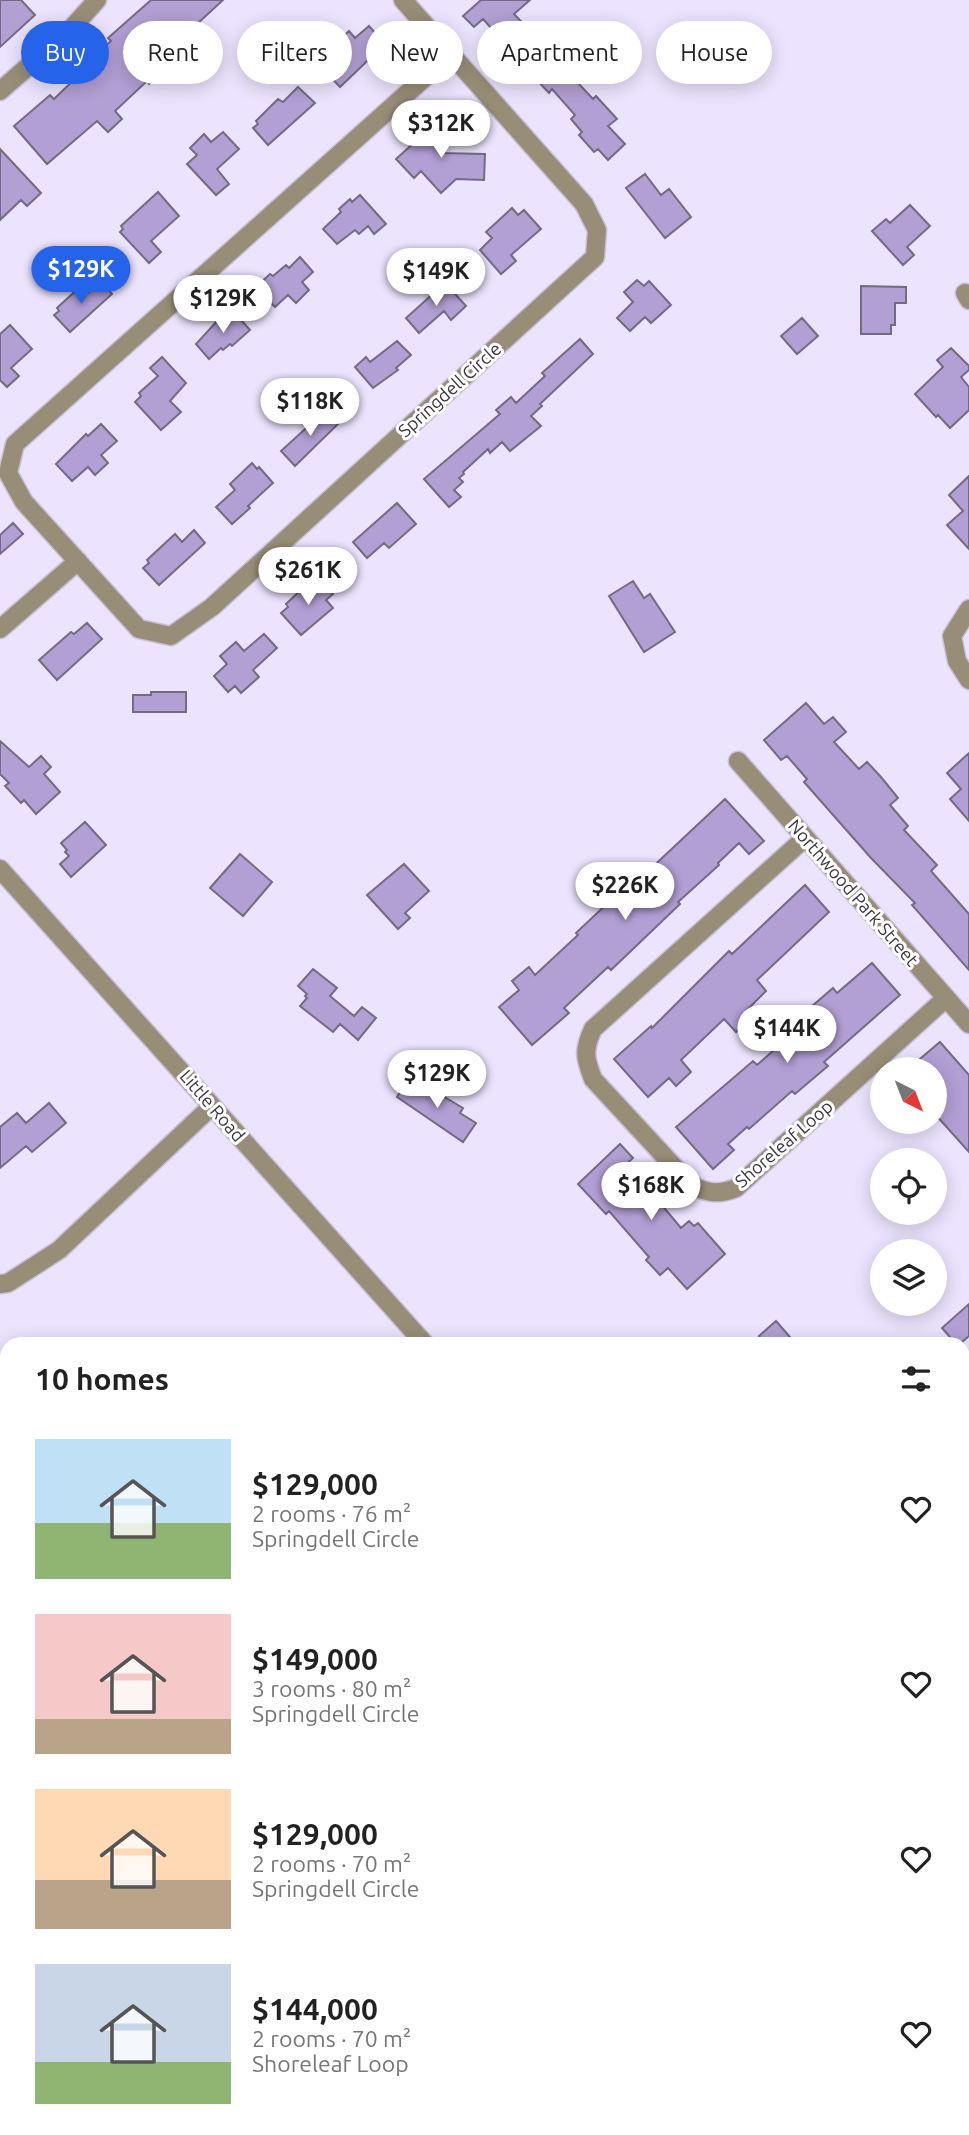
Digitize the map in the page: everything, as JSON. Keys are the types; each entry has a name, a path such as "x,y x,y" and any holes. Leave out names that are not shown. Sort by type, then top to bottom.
{"street":[{"name":"Springdell Circle","path":"403,0 421,21"},
{"path":"0,91 69,30 89,3"},
{"name":"Springdell Circle","path":"418,84 15,444 8,472 24,502 139,629 171,636 212,607 595,257 597,230 584,204 463,69"},
{"path":"0,629 78,561"},
{"path":"969,609 952,636 957,661 969,680"},
{"name":"Northwood Park Street","path":"738,761 969,1024"},
{"name":"Shoreleaf Loop","path":"805,838 593,1029 585,1045 586,1062 593,1079 692,1186 711,1194 723,1193 736,1188 946,998"},
{"name":"Little Road","path":"0,869 419,1337"},
{"path":"0,1284 8,1283 59,1250 212,1106"}],"building":[{"path":"0,0 21,0 35,15 28,21 21,21 21,28 0,47"},
{"path":"151,0 223,0 200,21 127,21"},
{"path":"481,0 530,0 514,14 521,21 483,19 477,21 474,27 463,16"},
{"path":"123,25 123,84 144,84 115,111 122,119 108,132 97,121 47,164 14,126 50,95 54,99 70,84 109,84 109,37"},
{"path":"366,29 366,62 352,76 352,34 355,38"},
{"path":"540,84 579,84 593,99 596,96 617,119 608,126 625,144 608,160 598,149 594,152 579,135 582,132 571,119 575,115 552,89 549,93"},
{"path":"298,87 315,103 268,145 253,128 258,124 256,121 278,99 283,102"},
{"path":"443,122 457,138 441,153 485,154 484,180 456,179 441,193 421,171 414,178 396,159 428,130 430,133"},
{"path":"223,132 239,149 217,169 229,184 216,195 187,164 197,155 190,148 204,134 211,142"},
{"path":"0,149 41,193 27,206 21,200 0,220"},
{"path":"645,174 661,195 669,189 691,217 665,238 626,188"},
{"path":"158,192 179,216 151,241 161,252 149,263 120,232 123,229 121,226"},
{"path":"360,195 386,224 374,234 368,226 359,234 355,230 337,244 323,229 341,212 339,209 350,199 352,202"},
{"path":"910,205 930,226 907,247 914,255 903,265 872,231 886,219 890,223"},
{"path":"512,208 518,215 524,210 541,229 511,255 516,261 501,274 480,250 492,238 486,232"},
{"path":"300,257 313,272 302,282 309,290 296,303 288,295 275,307 256,287 270,274 273,276 286,265 289,268"},
{"path":"637,280 644,286 649,281 671,305 651,323 645,317 630,331 617,318 633,302 624,292"},
{"path":"101,282 112,294 70,332 54,315 59,311 57,308 81,286 88,293"},
{"path":"445,283 466,306 451,320 444,311 419,333 406,318"},
{"path":"861,286 906,287 906,303 895,303 895,325 891,325 891,334 861,334"},
{"path":"233,311 250,330 232,346 230,344 223,350 221,348 209,359 196,344 219,319 221,321"},
{"path":"802,318 818,336 797,354 781,336"},
{"path":"10,325 32,349 11,368 19,376 7,387 0,380 0,334"},
{"path":"580,339 593,354 540,404 542,406 531,416 541,426 510,451 502,442 490,453 488,449 463,472 459,478 463,482 454,490 461,497 449,507 424,479 500,414 496,410 511,397 516,403 545,376 542,373"},
{"path":"397,341 411,355 396,368 398,370 373,388 355,367 366,357 370,362"},
{"path":"951,348 969,366 969,370 961,377 969,387 969,410 950,428 915,394 943,367 937,360"},
{"path":"162,357 186,383 170,401 181,412 161,430 135,402 141,396 139,393 158,376 150,368"},
{"path":"326,410 338,424 295,466 281,451"},
{"path":"101,424 117,441 101,455 108,463 95,475 88,467 72,481 56,464 86,434 88,436"},
{"path":"252,463 273,483 232,524 216,507 235,490 230,484"},
{"path":"969,476 969,549 947,525 963,511 949,495"},
{"path":"397,503 416,524 389,548 384,543 367,558 353,542"},
{"path":"13,523 23,534 0,554 0,535"},
{"path":"194,530 205,543 159,585 143,568 149,563 147,560 175,534 182,542"},
{"path":"319,579 333,594 326,600 333,608 301,635 281,613 288,607 286,604 304,587 306,590"},
{"path":"633,581 644,598 650,594 675,632 644,652 609,596"},
{"path":"87,623 102,639 57,680 39,660 71,632 74,634"},
{"path":"264,634 277,648 253,670 259,677 241,693 235,686 228,692 214,676 227,664 220,656 236,642 244,651"},
{"path":"151,692 186,692 186,712 133,712 133,695 151,695"},
{"path":"806,703 824,724 833,717 846,732 834,742 859,769 867,762 898,798 890,805 908,826 904,830 937,865 931,871 969,914 969,970 912,905 915,903 804,782 807,779 787,756 781,760 764,740"},
{"path":"0,741 29,767 41,756 51,767 44,774 60,792 36,814 24,800 21,803 5,786 9,783 0,774"},
{"path":"969,753 969,821 950,799 961,789 947,773"},
{"path":"725,799 764,841 749,854 739,843 611,970 608,967 564,1008 569,1013 532,1045 499,1007 519,990 512,981 529,967 535,975 611,900 613,904"},
{"path":"85,822 106,845 71,877 60,864 69,856 61,843"},
{"path":"240,854 272,882 243,916 210,888"},
{"path":"404,864 429,891 405,913 410,918 398,929 367,895"},
{"path":"805,885 829,912 757,980 766,991 747,1010 753,1016 736,1032 724,1019 681,1060 691,1072 676,1086 669,1078 648,1097 614,1059 651,1026 652,1028 729,951 732,954"},
{"path":"872,963 900,995 824,1062 828,1066 795,1094 792,1091 728,1144 734,1150 713,1169 676,1127 753,1061 757,1065 801,1026 796,1020 833,988 837,993"},
{"path":"313,969 337,988 330,996 354,1016 362,1007 376,1018 358,1040 340,1024 333,1032 300,1006 307,994 298,986"},
{"path":"940,1042 969,1075 969,1152 947,1127 947,1057 922,1057"},
{"path":"409,1078 439,1098 441,1095 463,1108 460,1113 476,1123 463,1142 397,1097"},
{"path":"49,1103 66,1123 32,1152 26,1146 0,1168 0,1127 17,1113 26,1123"},
{"path":"620,1144 633,1158 623,1167 648,1195 651,1192 681,1228 689,1221 694,1226 698,1223 725,1254 687,1289 668,1268 660,1275 646,1260 649,1257 609,1211 606,1214 578,1184"},
{"path":"969,1304 968,1337 950,1337 942,1328"},
{"path":"776,1321 790,1337 760,1337"}]}
